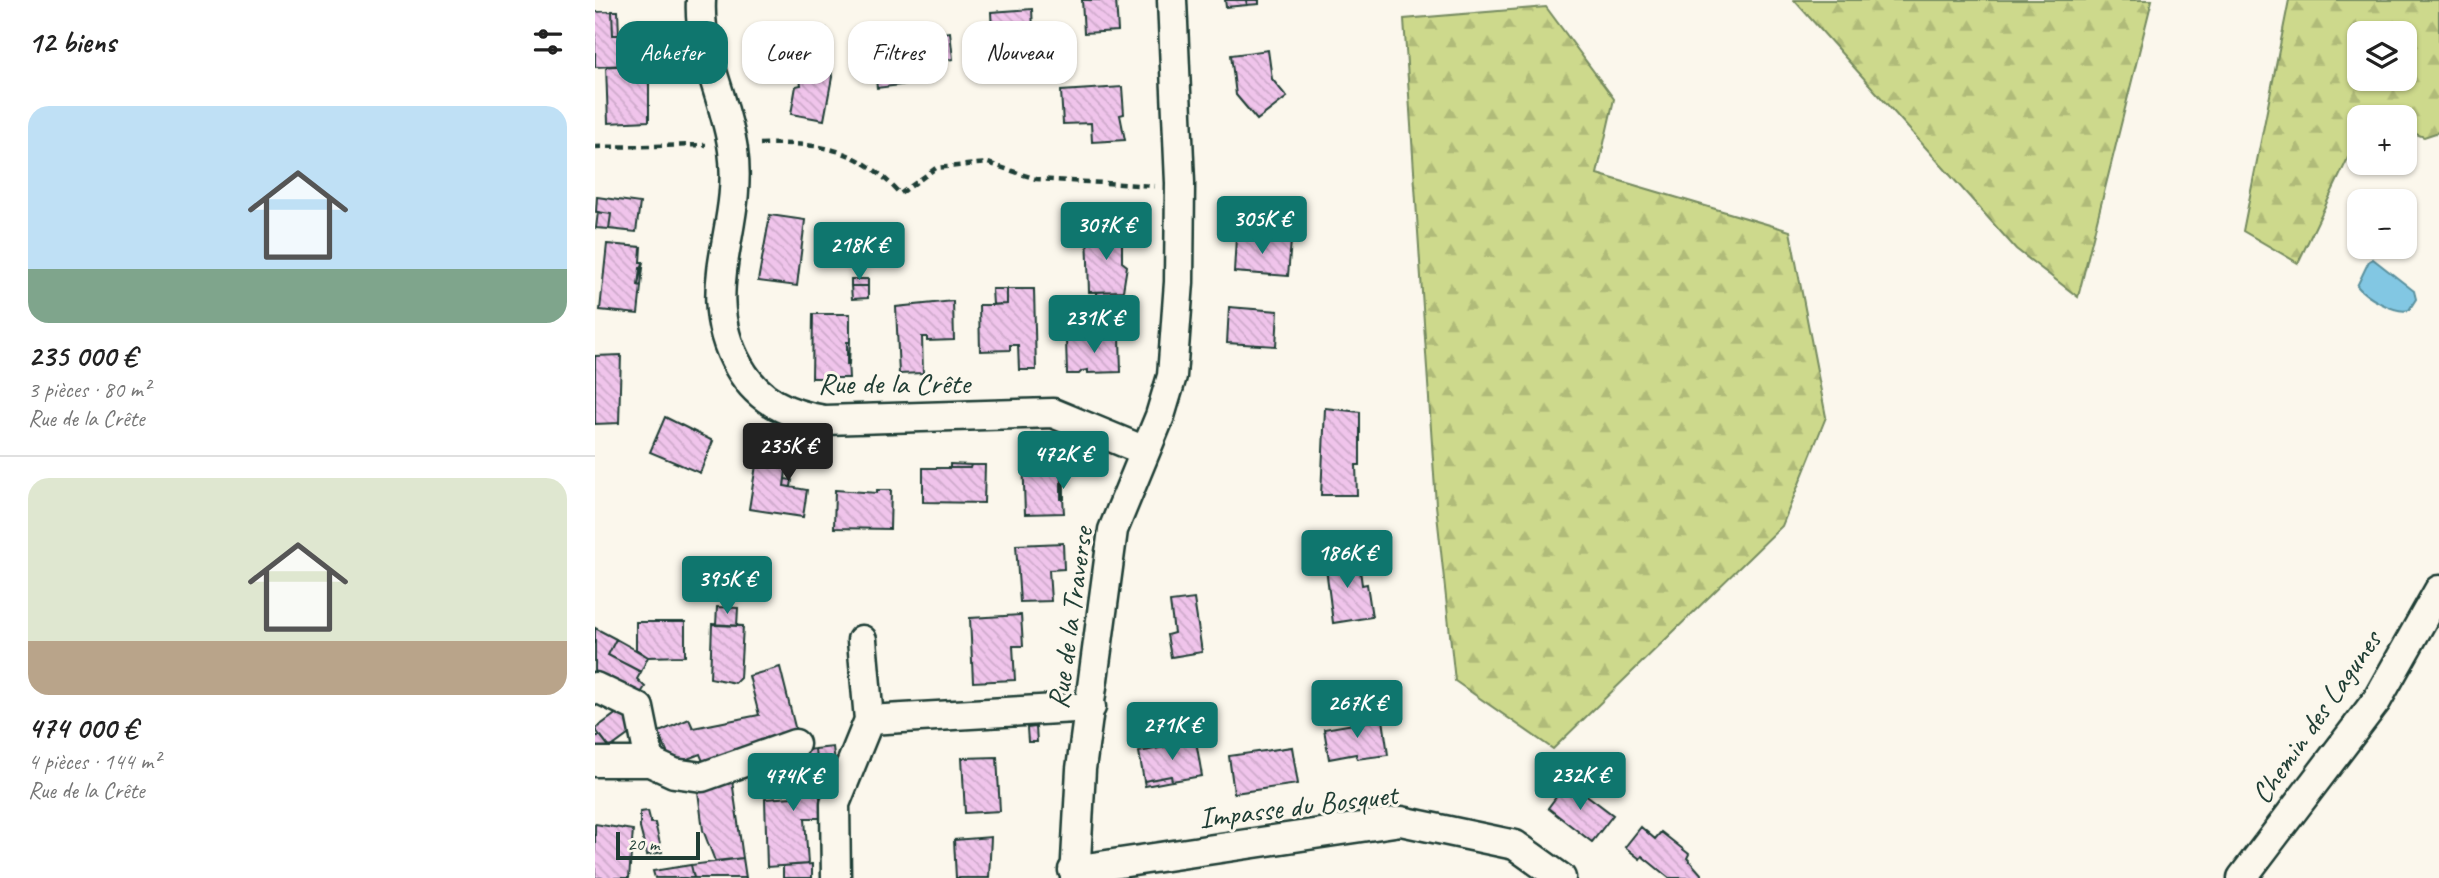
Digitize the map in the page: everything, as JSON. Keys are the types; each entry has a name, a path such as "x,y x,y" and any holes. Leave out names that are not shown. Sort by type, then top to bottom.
{"street":[{"name":"Rue de la Crête","path":"701,0 700,24 732,145 732,205 718,300 721,328 726,345 745,377 764,398 796,416 825,420 1053,413 1145,451"},
{"name":"Rue de la Traverse","path":"1074,874 1081,769 1113,530 1160,416 1172,376 1179,282 1180,187 1171,0"},
{"name":"Chemin des Lagunes","path":"2242,878 2377,700 2439,590"},
{"path":"836,878 835,804 869,720 862,640"},
{"path":"595,687 639,708 650,762"},
{"path":"869,720 1091,706"},
{"path":"595,762 650,762 674,774 702,777 795,744"},
{"name":"Impasse du Bosquet","path":"1074,874 1401,821 1515,845 1562,878"}],"path":[{"path":"595,147 798,143 846,152 884,175 900,194 936,168 988,163 1036,179 1180,187"}],"green space":[{"path":"1794,0 2152,0 2078,297 2016,249"},
{"path":"2289,0 2439,0 2439,132 2424,137 2417,134 2417,105 2347,105 2347,160 2298,263 2243,231"},
{"path":"1546,7 1614,99 1597,174 1790,231 1826,417 1782,526 1553,749 1455,681 1436,505 1404,19"}],"water":[{"path":"2373,259 2414,291 2416,299 2409,310 2403,311 2381,304 2357,286 2369,261"}],"building":[{"path":"1082,0 1116,0 1118,31 1084,33"},
{"path":"1225,0 1246,0 1247,5 1226,7"},
{"path":"1246,0 1259,0 1259,4 1247,5"},
{"path":"1032,9 1033,21 991,21 991,12"},
{"path":"612,11 618,11 616,35 613,35"},
{"path":"612,11 613,35 616,35 616,66 595,67 595,12"},
{"path":"948,32 950,32 953,59 948,60"},
{"path":"1268,50 1272,79 1287,97 1257,120 1236,95 1231,55"},
{"path":"606,66 616,66 616,84 649,84 649,121 608,123"},
{"path":"831,84 824,120 791,114 796,86"},
{"path":"877,84 909,84 877,88"},
{"path":"1122,87 1124,114 1120,115 1125,140 1092,142 1091,123 1063,124 1061,91"},
{"path":"597,197 640,203 636,232 609,229 611,214 596,212"},
{"path":"598,212 611,214 609,229 596,228"},
{"path":"770,215 805,220 797,286 758,281"},
{"path":"1122,231 1122,262 1127,266 1123,291 1089,292 1087,232"},
{"path":"1236,237 1291,241 1288,276 1234,272"},
{"path":"607,244 641,247 640,262 643,262 638,285 641,286 638,314 600,310"},
{"path":"640,268 643,268 641,286 638,285"},
{"path":"851,279 868,279 868,286 851,286"},
{"path":"851,286 868,286 868,298 852,299"},
{"path":"992,289 1007,289 1007,304 993,305"},
{"path":"1007,289 1034,289 1036,370 1019,370 1018,345 1010,345 1010,350 980,351 979,305 1007,304"},
{"path":"1122,291 1122,304 1097,304 1097,292"},
{"path":"953,301 954,340 927,341 927,337 922,337 923,373 899,374 896,307"},
{"path":"1229,307 1278,311 1276,346 1227,343"},
{"path":"813,314 850,314 850,342 847,342 849,378 812,378"},
{"path":"1120,337 1121,372 1088,373 1088,370 1079,374 1067,374 1066,339"},
{"path":"847,342 850,342 849,364 847,364"},
{"path":"621,355 619,423 595,424 595,356"},
{"path":"1325,408 1360,412 1357,495 1321,495"},
{"path":"665,417 713,441 700,473 650,452"},
{"path":"1060,454 1064,513 1025,514 1023,455"},
{"path":"757,459 787,464 784,486 807,490 803,517 749,509"},
{"path":"950,464 971,465 970,468 950,468"},
{"path":"971,465 985,465 984,503 923,502 923,468 970,468"},
{"path":"785,479 792,480 791,487 784,486"},
{"path":"1061,483 1064,483 1064,499 1061,499"},
{"path":"835,490 877,493 877,490 891,490 890,529 834,528"},
{"path":"1063,543 1064,569 1049,570 1051,601 1020,602 1016,545"},
{"path":"1358,555 1362,585 1367,584 1372,617 1333,623 1325,560"},
{"path":"1194,599 1202,652 1171,657 1167,635 1174,633 1170,602"},
{"path":"717,607 738,608 737,626 716,625"},
{"path":"1021,615 1023,646 1013,646 1015,680 973,682 970,618"},
{"path":"636,622 685,622 685,656 648,657 636,649"},
{"path":"712,624 743,626 740,678 735,683 710,678"},
{"path":"595,628 616,639 608,655 641,672 637,679 645,687 641,693 595,674"},
{"path":"616,639 648,657 641,672 608,655"},
{"path":"780,667 798,739 704,764 700,754 672,765 659,732 689,719 693,728 759,715 749,676"},
{"path":"621,710 636,729 610,748 595,729"},
{"path":"1383,719 1388,755 1357,759 1356,754 1329,759 1324,729"},
{"path":"1036,727 1037,742 1028,742 1027,728"},
{"path":"595,736 601,736 610,748 595,750"},
{"path":"1196,741 1202,776 1172,781 1171,776 1144,781 1139,752"},
{"path":"833,747 837,778 818,780 815,749"},
{"path":"1292,747 1298,784 1234,793 1229,756"},
{"path":"815,749 822,818 805,818 808,864 767,867 765,799 792,797 787,752"},
{"path":"997,757 1000,811 965,813 962,758"},
{"path":"1171,776 1172,781 1145,786 1144,781"},
{"path":"732,780 743,858 715,861 703,830 697,784"},
{"path":"1568,781 1613,815 1592,842 1548,808"},
{"path":"648,811 651,823 655,823 662,852 647,855 640,828 640,812"},
{"path":"595,824 633,830 629,878 595,878"},
{"path":"1641,827 1655,839 1661,832 1689,854 1687,858 1702,875 1698,878 1669,878 1642,856 1640,859 1625,847"},
{"path":"991,837 989,878 956,878 954,840"},
{"path":"743,858 746,878 694,878 691,865"},
{"path":"812,864 812,878 783,878 783,866"},
{"path":"691,865 694,878 655,878 653,871"}]}
